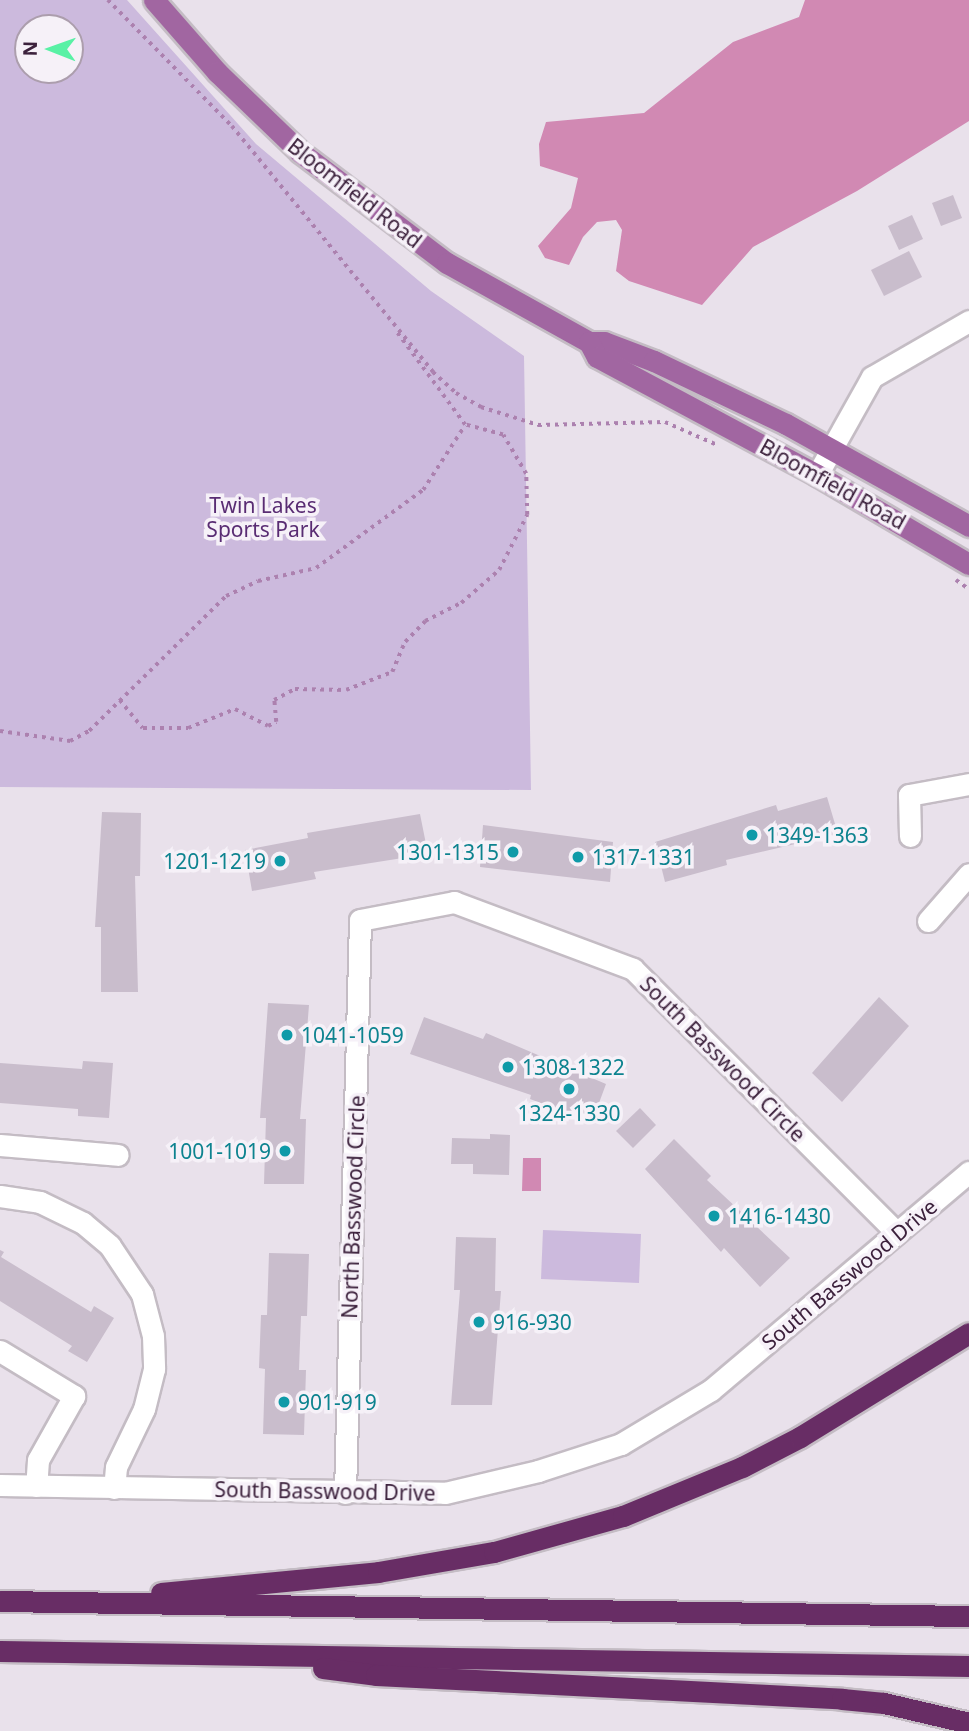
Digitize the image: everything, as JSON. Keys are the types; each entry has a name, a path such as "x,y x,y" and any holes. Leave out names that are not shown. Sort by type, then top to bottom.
{"highway":[{"path":"77,1603 378,1572 494,1552 623,1516 741,1467 800,1437 969,1333"},
{"path":"0,1601 969,1616"},
{"path":"0,1651 969,1666"},
{"path":"231,1655 376,1675 842,1699 884,1703 969,1723"}],"main road":[{"name":"Bloomfield Road","path":"154,0 227,82 342,187 447,263 589,342 604,342 654,361 831,448 969,526"},
{"name":"Bloomfield Road","path":"589,342 597,356 817,475 969,564"}],"street":[{"path":"817,475 872,377 969,321"},
{"path":"910,836 909,795 969,784"},
{"path":"928,921 969,874"},
{"name":"South Basswood Circle","path":"360,920 454,902 633,969 897,1233"},
{"name":"North Basswood Circle","path":"345,1493 360,920"},
{"path":"0,1145 118,1155"},
{"name":"South Basswood Drive","path":"0,1485 444,1493 538,1471 621,1444 711,1390 969,1172"},
{"path":"0,1196 40,1202 83,1223 110,1246 142,1294 153,1336 154,1369 144,1409 116,1467 114,1488"},
{"path":"0,1351 74,1396 38,1460 36,1486"}],"path":[{"path":"108,0 232,126 432,372 481,407 538,425 665,422 718,446"},
{"path":"120,700 143,728 188,728 235,709 268,726 276,722 274,701 295,689 346,690 393,672 405,642 425,621 461,603 499,570 527,515 526,474 503,435 465,425 369,295"},
{"path":"0,731 70,741 89,731 226,596 258,581 316,568 423,490 465,425"},
{"path":"947,574 969,589"}],"green space":[{"name":"Twin Lakes Sports Park","path":"0,0 127,0 256,144 431,291 524,356 531,790 0,787"},
{"path":"543,1230 641,1234 639,1283 541,1279"}],"shaded area":[{"path":"805,0 969,0 969,121 857,191 753,247 702,305 629,281 616,271 622,230 616,220 597,222 583,237 569,265 545,258 538,246 571,208 578,178 540,166 539,144 546,122 644,113 733,42 799,17"},
{"path":"523,1158 541,1158 541,1191 522,1191"}],"building":[{"path":"953,195 962,218 941,226 932,203"},
{"path":"912,215 923,239 899,250 888,226"},
{"path":"909,251 922,277 884,296 871,270"},
{"path":"827,797 838,834 726,860 727,865 665,882 655,842 776,805 778,811"},
{"path":"102,812 141,813 140,876 135,876 138,992 101,992 101,927 95,927"},
{"path":"420,814 428,854 314,872 316,879 252,891 245,850 308,838 307,833"},
{"path":"483,825 613,842 610,882 480,867"},
{"path":"879,997 909,1026 842,1102 812,1073"},
{"path":"268,1003 309,1005 300,1119 306,1119 304,1184 264,1184 266,1118 260,1118"},
{"path":"424,1017 483,1039 486,1033 606,1084 592,1122 530,1099 531,1095 410,1054"},
{"path":"83,1061 113,1063 109,1118 78,1116 78,1109 0,1103 0,1063 82,1069"},
{"path":"640,1108 656,1125 633,1148 616,1131"},
{"path":"490,1134 510,1135 509,1175 473,1174 473,1164 451,1164 452,1138 490,1139"},
{"path":"674,1139 711,1176 707,1180 790,1258 760,1287 724,1248 721,1252 645,1169"},
{"path":"456,1237 496,1238 495,1291 501,1291 492,1405 451,1405 460,1290 454,1290"},
{"path":"0,1250 4,1252 1,1257 91,1312 94,1306 114,1318 87,1362 68,1351 72,1346 0,1301"},
{"path":"269,1253 309,1254 307,1316 301,1316 299,1370 306,1370 304,1435 263,1434 265,1369 259,1368 261,1315 267,1315"}],"place":[{"name":"1349-1363","path":"752,835"},
{"name":"1301-1315","path":"513,852"},
{"name":"1317-1331","path":"578,857"},
{"name":"1201-1219","path":"280,861"},
{"name":"1041-1059","path":"287,1035"},
{"name":"1308-1322","path":"508,1067"},
{"name":"1324-1330","path":"569,1089"},
{"name":"1001-1019","path":"285,1151"},
{"name":"1416-1430","path":"714,1216"},
{"name":"916-930","path":"479,1322"},
{"name":"901-919","path":"284,1402"}]}
